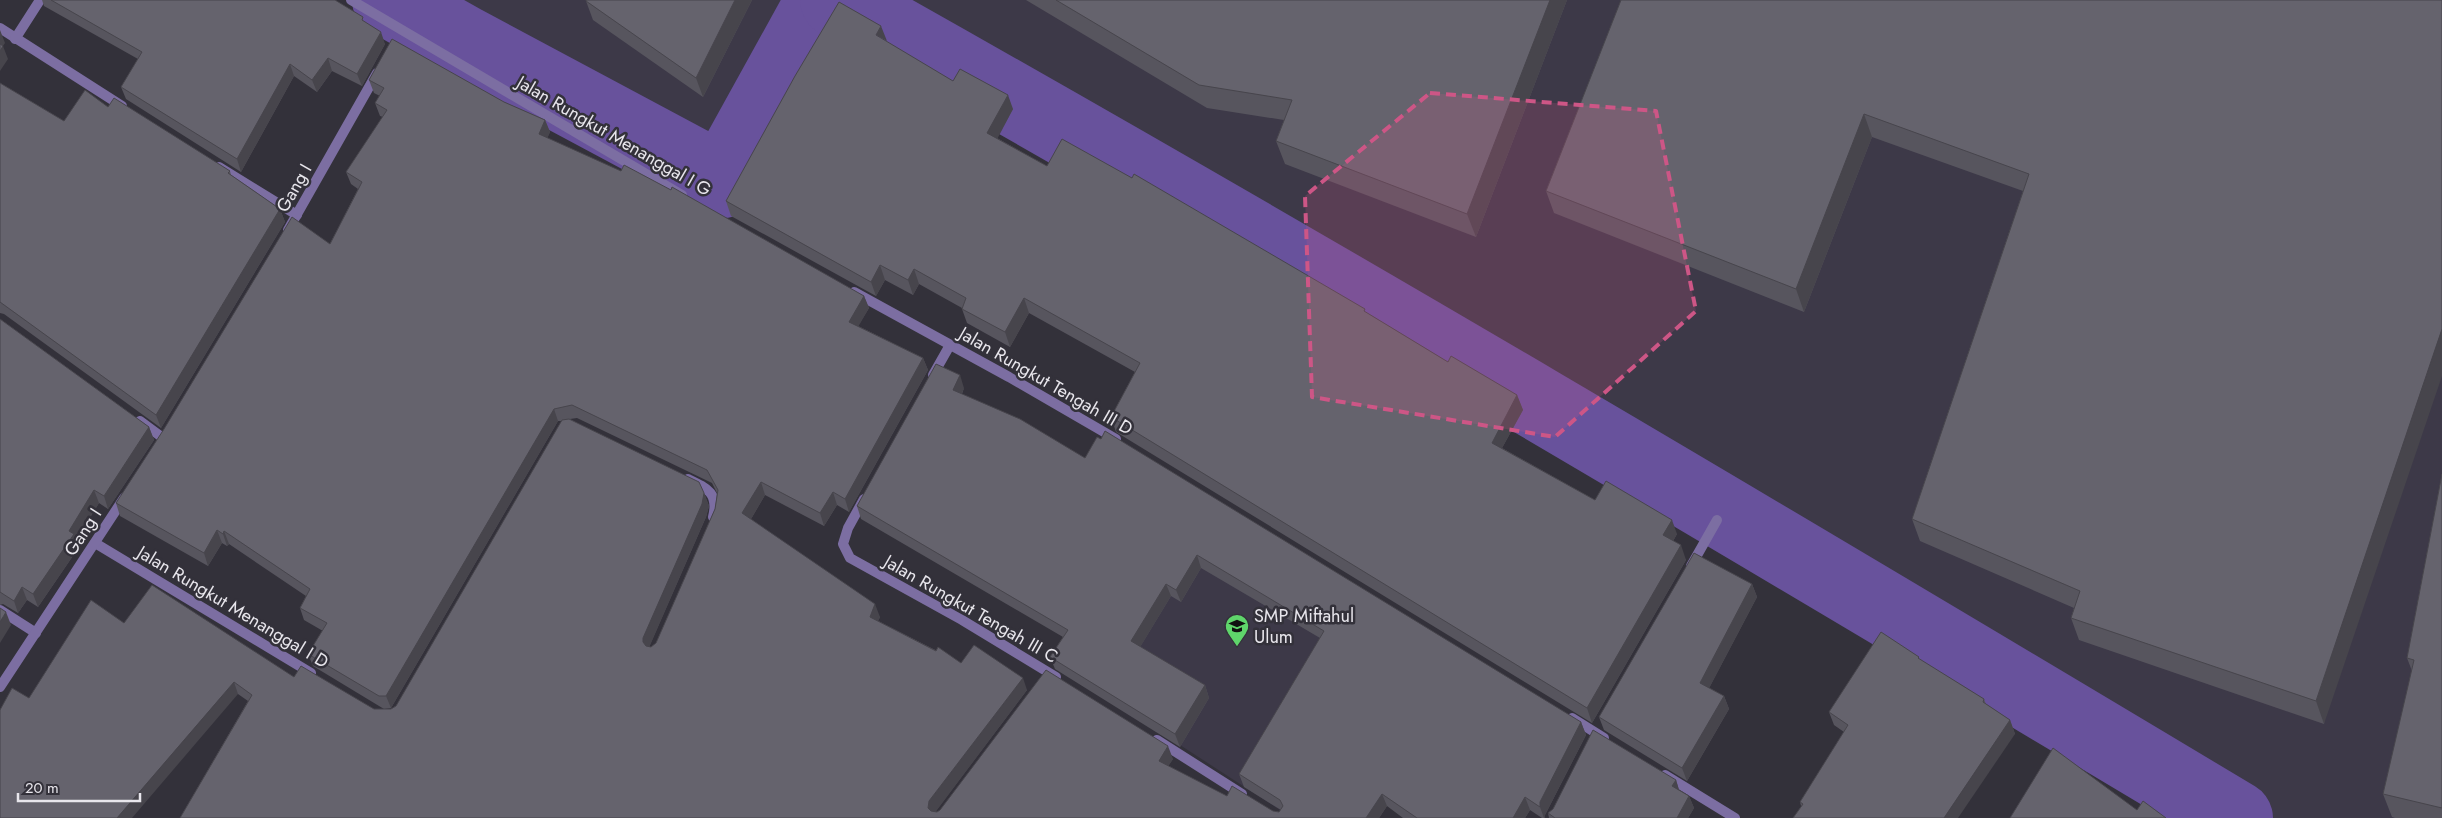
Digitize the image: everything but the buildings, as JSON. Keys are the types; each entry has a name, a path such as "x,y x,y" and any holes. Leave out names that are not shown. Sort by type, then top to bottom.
{"street":[{"path":"16,40 40,0"},
{"name":"Jalan Rungkut Menanggal I G","path":"351,0 399,35 690,200"},
{"path":"0,28 131,112"},
{"name":"Gang I","path":"283,239 382,64"},
{"path":"206,158 297,215"},
{"name":"Jalan Rungkut Tengah III D","path":"846,288 1128,447"},
{"path":"927,386 950,345"},
{"path":"133,416 163,438"},
{"path":"682,476 709,489 716,505 709,528"},
{"name":"Gang I","path":"0,688 132,486"},
{"name":"Jalan Rungkut Tengah III C","path":"871,487 845,536 843,544 850,558 962,620 1046,676 1065,683"},
{"path":"1683,580 1717,520"},
{"name":"Jalan Rungkut Menanggal I D","path":"95,543 323,680"},
{"path":"0,610 36,633"},
{"path":"1563,712 1612,742"},
{"path":"1148,735 1248,797"},
{"path":"1653,768 1735,818"}],"highlighted area":[{"path":"1430,93 1656,111 1696,311 1555,437 1312,397 1305,196"}],"shaded area":[{"path":"440,0 805,0 725,164"},
{"path":"885,0 2442,0 2442,818 2250,818"},
{"name":"SMP Miftahul Ulum","path":"1179,489 1359,592 1291,817 1069,673"}],"waterway":[{"path":"389,0 465,43 723,181 823,0"},
{"path":"837,0 1365,302 1714,507 2236,818"}],"place":[{"name":"SMP Miftahul Ulum","path":"1237,647"}]}
